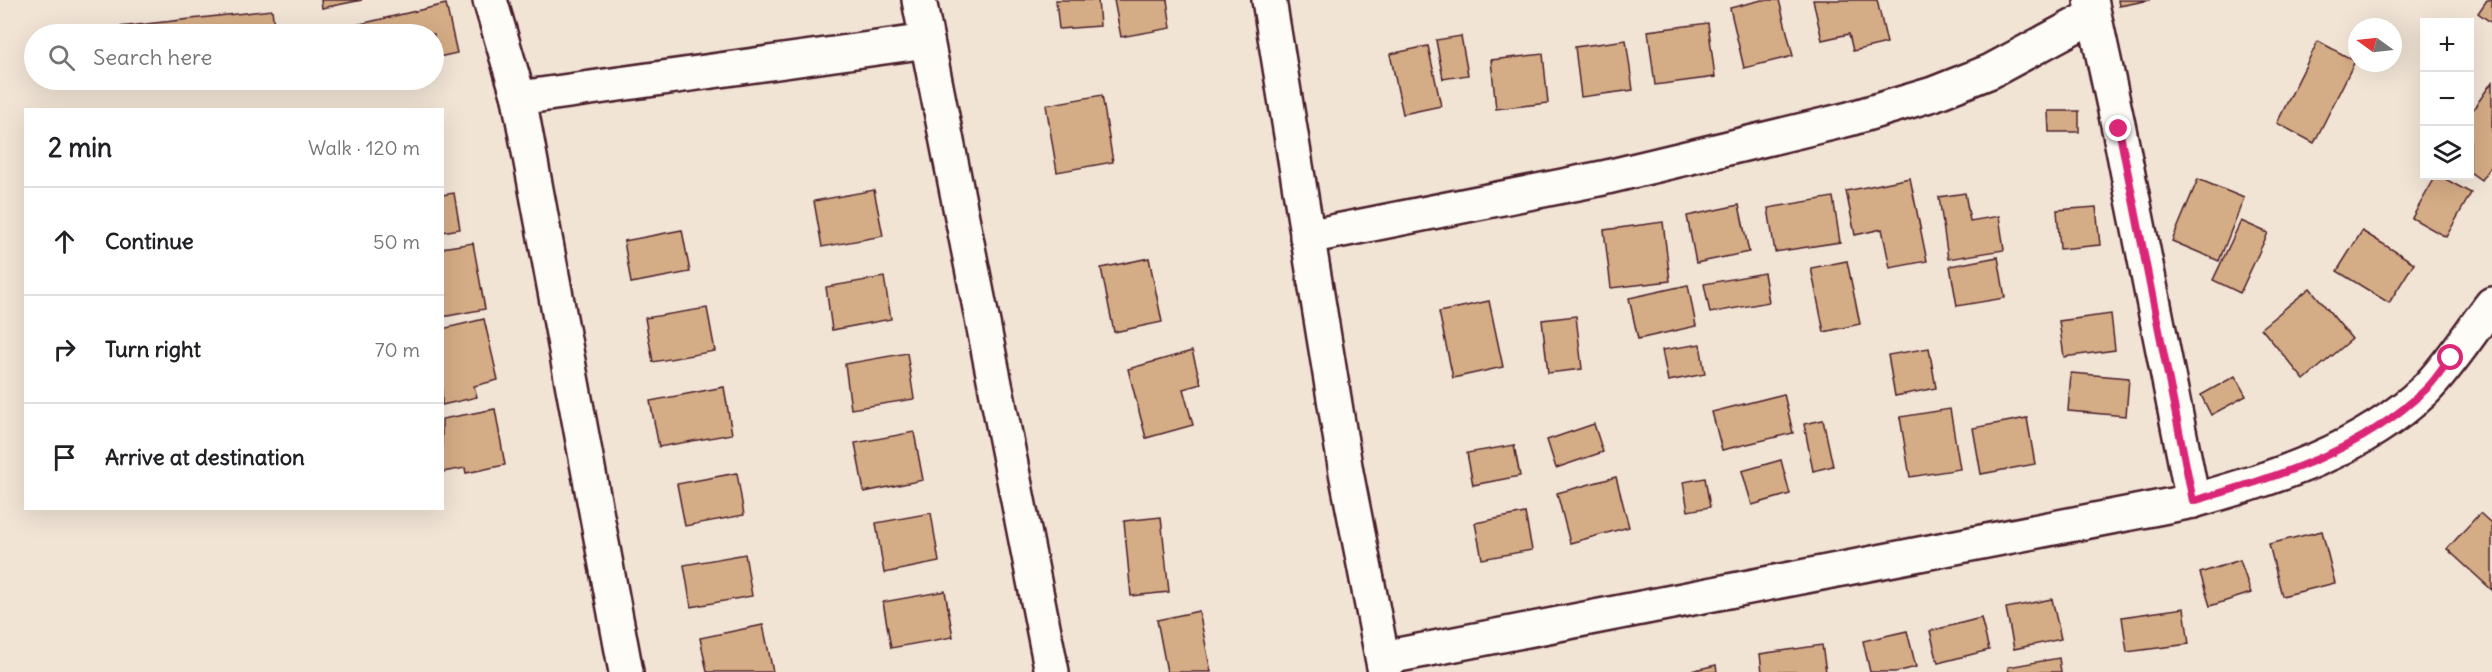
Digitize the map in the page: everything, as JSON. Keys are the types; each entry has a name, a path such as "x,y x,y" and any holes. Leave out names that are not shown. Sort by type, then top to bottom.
{"street":[{"path":"490,0 519,98 626,672"},
{"path":"919,0 1052,672"},
{"path":"1269,0 1346,472 1384,665 2193,501 2268,480 2316,461 2395,417 2427,388 2492,303"},
{"path":"1307,237 1603,178 1849,119 1933,94 1991,71 2092,8 2126,164 2193,501"},
{"path":"519,98 927,41"}],"building":[{"path":"321,0 362,0 322,8"},
{"path":"1056,0 1098,0 1100,26 1059,29"},
{"path":"1114,0 1167,0 1171,28 1121,37"},
{"path":"1762,0 1779,0 1793,56 1744,68 1730,8"},
{"path":"1813,0 1877,0 1887,43 1853,51 1849,34 1822,40"},
{"path":"2118,0 2150,0 2119,6"},
{"path":"2487,0 2492,0 2492,23 2478,13"},
{"path":"446,4 457,53 444,56 444,24 360,24"},
{"path":"272,10 274,24 146,24"},
{"path":"1708,23 1715,77 1655,85 1648,31"},
{"path":"1461,36 1468,75 1443,79 1436,40"},
{"path":"1626,40 1633,90 1581,97 1575,47"},
{"path":"2318,41 2348,57 2350,72 2314,143 2277,123"},
{"path":"1428,46 1441,106 1403,114 1390,54"},
{"path":"1543,54 1548,103 1496,109 1491,60"},
{"path":"2492,82 2492,164 2481,180 2474,175 2474,108"},
{"path":"1102,95 1113,162 1057,172 1046,105"},
{"path":"2048,111 2079,111 2079,132 2049,132"},
{"path":"1910,178 1927,261 1890,268 1882,229 1855,235 1846,191"},
{"path":"2198,179 2244,198 2219,261 2172,241"},
{"path":"2434,180 2447,180 2471,193 2446,237 2412,218"},
{"path":"874,190 883,236 822,247 814,201"},
{"path":"454,193 460,229 444,232 444,195"},
{"path":"1965,193 1970,221 1999,216 2004,250 1948,259 1939,197"},
{"path":"1833,197 1840,242 1775,252 1768,208"},
{"path":"1739,205 1749,252 1696,263 1687,216"},
{"path":"2096,207 2100,245 2060,249 2057,210"},
{"path":"2241,221 2268,233 2240,293 2213,280"},
{"path":"1663,222 1670,281 1611,288 1604,230"},
{"path":"682,230 690,272 631,283 624,241"},
{"path":"2362,231 2414,263 2389,303 2337,271"},
{"path":"473,243 485,309 444,317 444,248"},
{"path":"1998,257 2005,298 1957,306 1950,266"},
{"path":"1149,258 1162,322 1114,332 1101,268"},
{"path":"1847,261 1860,324 1824,332 1811,268"},
{"path":"1764,273 1769,302 1710,313 1704,284"},
{"path":"884,277 891,319 832,330 826,287"},
{"path":"1688,285 1696,326 1638,339 1629,298"},
{"path":"2310,288 2352,339 2304,380 2261,328"},
{"path":"1489,301 1503,367 1453,378 1439,312"},
{"path":"707,308 715,351 653,362 645,318"},
{"path":"2111,314 2115,350 2064,357 2059,321"},
{"path":"1576,316 1582,369 1548,373 1542,320"},
{"path":"484,319 498,380 474,386 477,397 444,405 444,329"},
{"path":"1700,344 1705,374 1668,381 1662,350"},
{"path":"1929,348 1936,388 1895,396 1888,355"},
{"path":"1192,351 1201,384 1183,389 1193,425 1146,438 1128,369"},
{"path":"907,353 914,399 851,409 845,364"},
{"path":"2071,373 2129,378 2126,416 2068,411"},
{"path":"2235,376 2246,396 2211,415 2201,395"},
{"path":"724,387 732,434 659,447 650,401"},
{"path":"1784,394 1793,433 1722,450 1712,412"},
{"path":"495,409 505,465 466,473 465,468 444,472 444,419"},
{"path":"1950,409 1960,469 1910,477 1900,417"},
{"path":"2027,418 2035,464 1981,474 1973,428"},
{"path":"1823,420 1833,466 1813,471 1804,424"},
{"path":"1594,424 1603,452 1556,468 1547,440"},
{"path":"914,432 923,480 864,492 855,443"},
{"path":"1514,445 1520,476 1473,485 1467,453"},
{"path":"1781,460 1790,494 1752,505 1742,471"},
{"path":"737,473 744,515 685,526 677,484"},
{"path":"1616,477 1629,527 1570,543 1557,493"},
{"path":"1705,478 1710,507 1688,511 1683,482"},
{"path":"931,513 939,562 884,573 876,523"},
{"path":"1525,513 1532,550 1482,559 1475,523"},
{"path":"2480,513 2492,524 2492,590 2447,549"},
{"path":"1161,517 1169,592 1131,596 1124,521"},
{"path":"2322,531 2335,583 2282,596 2269,544"},
{"path":"745,554 752,596 691,607 684,565"},
{"path":"2240,560 2251,593 2210,606 2200,573"},
{"path":"945,591 953,637 891,648 883,602"},
{"path":"2052,599 2061,639 2014,649 2006,608"},
{"path":"2184,608 2189,644 2127,652 2122,617"},
{"path":"1199,611 1211,672 1167,672 1157,620"},
{"path":"1981,618 1989,650 1938,663 1930,631"},
{"path":"763,625 773,672 707,672 700,638"},
{"path":"1907,631 1916,667 1896,672 1870,672 1863,641"},
{"path":"1822,645 1826,672 1762,672 1760,654"},
{"path":"2059,658 2061,672 2009,672 2008,667"},
{"path":"1716,665 1717,672 1687,672"}],"route":[{"path":"2119,129 2193,501 2268,480 2316,461 2358,439 2395,417 2427,388 2451,358"}]}
